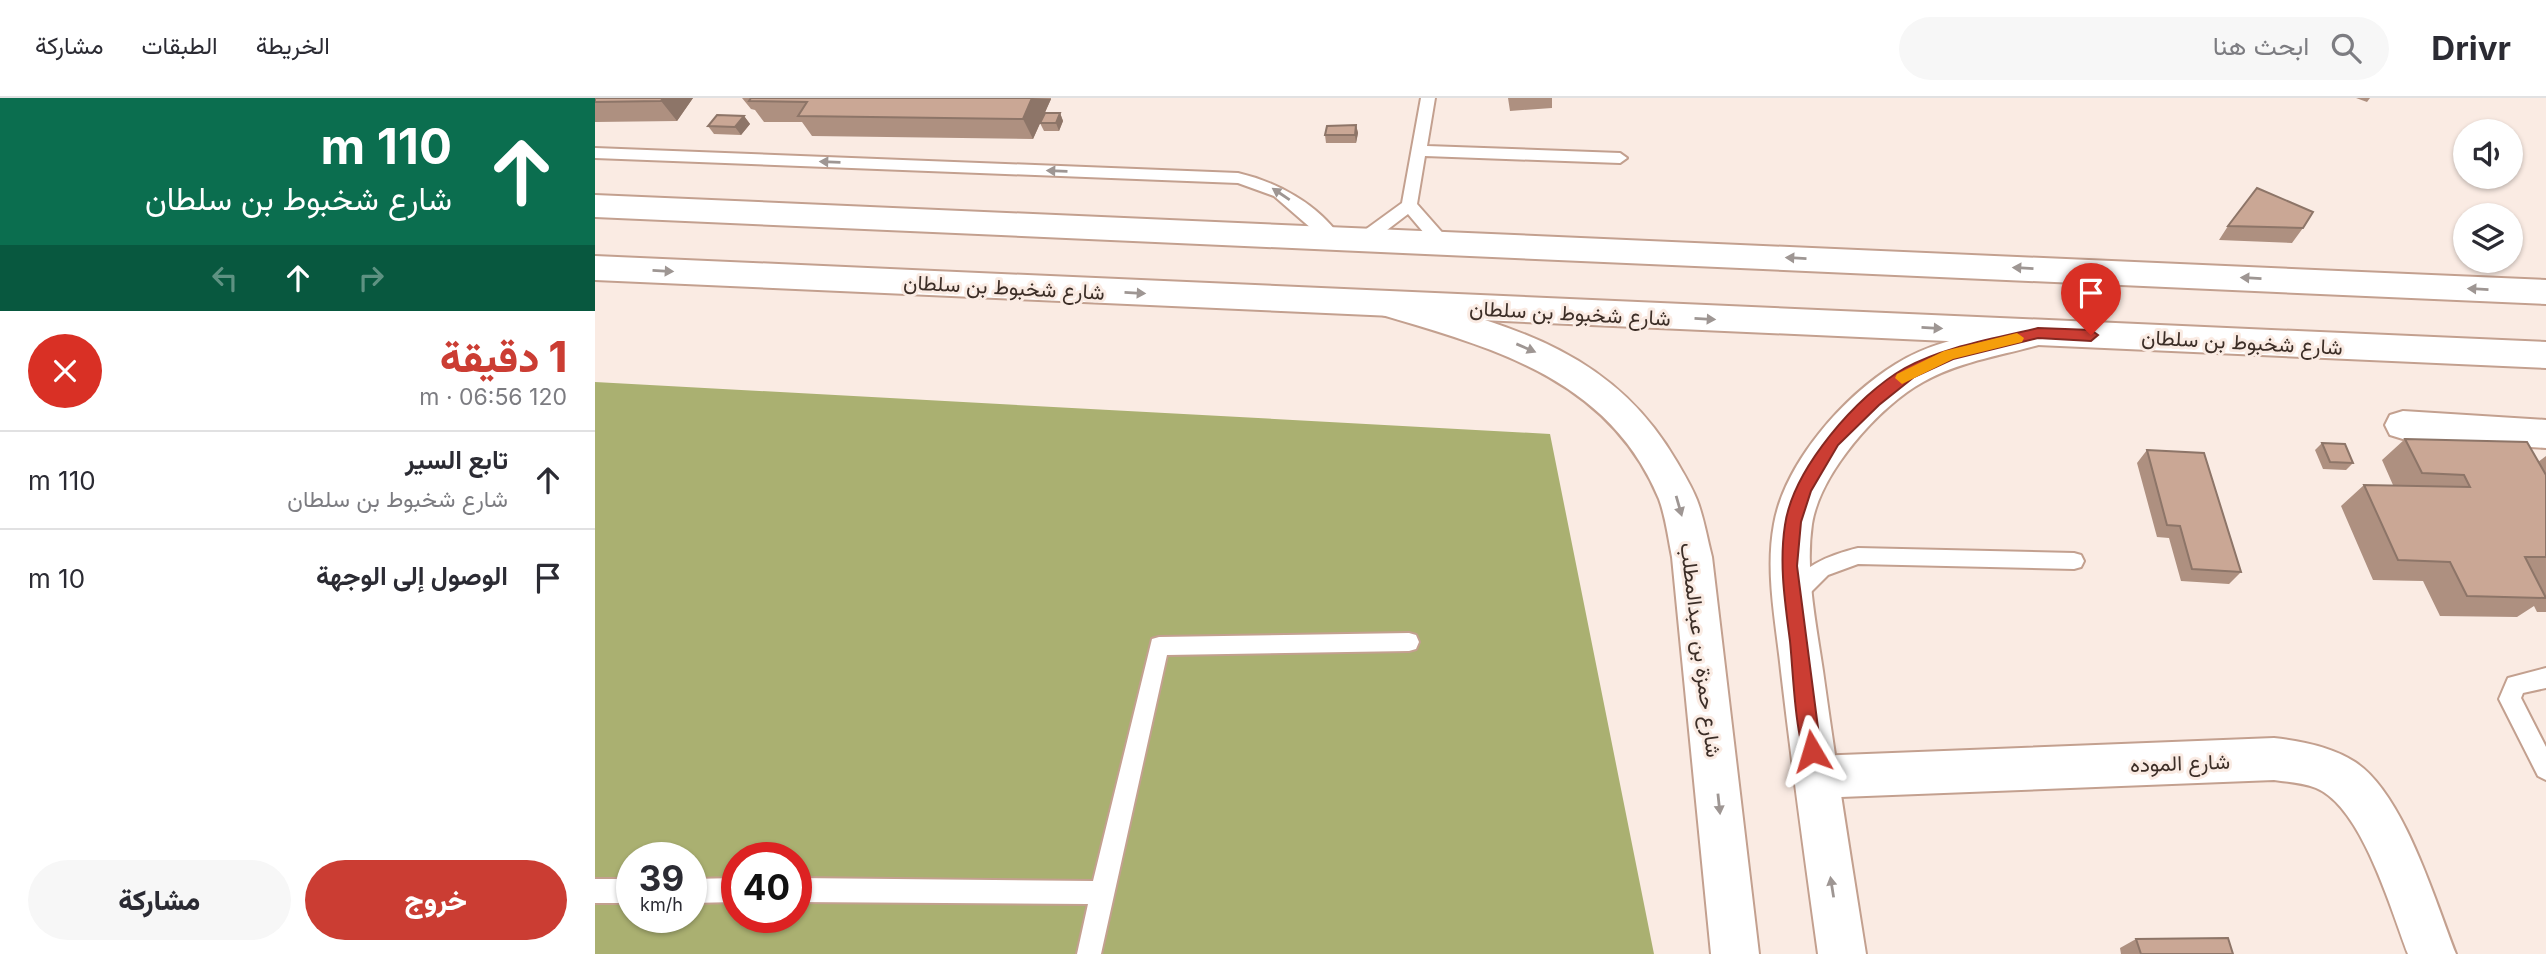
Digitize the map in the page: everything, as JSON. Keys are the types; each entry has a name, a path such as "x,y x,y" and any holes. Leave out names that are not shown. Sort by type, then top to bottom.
{"main road":[{"path":"595,206 2546,292"},
{"name":"شارع شخبوط بن سلطان","path":"595,268 2546,355"},
{"name":"شارع حمزة بن عبدالمطلب","path":"1391,305 1490,333 1560,363 1608,396 1650,447 1677,497 1692,556 1735,954"},
{"path":"1842,954 1815,777 1789,566 1793,522 1804,490 1832,441 1874,401 1909,373 1949,355 2038,333"},
{"path":"2403,425 2546,434"},
{"name":"شارع الموده","path":"1815,777 2274,759 2318,766 2343,779 2363,800 2379,827 2432,954"}],"lane":[{"path":"1409,205 1428,98"},
{"path":"1419,151 1620,158"},
{"path":"595,152 1238,178 1269,186 1283,193 1349,238 1409,205"},
{"path":"1409,205 1441,242"},
{"path":"1793,597 1812,574 1835,561 1858,556 2074,561"},
{"path":"1089,954 1159,646 1409,642"},
{"path":"2546,678 2515,685 2510,699 2546,769"},
{"path":"812,890 1102,893"},
{"path":"595,891 616,891"}],"green space":[{"path":"595,382 1550,434 1654,954 595,954"}],"building":[{"path":"595,98 663,98 661,101 595,102"},
{"path":"751,98 1032,98 1023,119 798,116 807,102 749,101"},
{"path":"1045,113 1060,113 1056,123 1040,123"},
{"path":"717,115 744,116 735,127 708,126"},
{"path":"1356,125 1355,135 1325,135 1327,126"},
{"path":"2257,188 2313,212 2303,228 2228,226"},
{"path":"2405,439 2527,442 2546,475 2546,557 2525,557 2546,598 2467,596 2450,562 2398,560 2364,485 2470,487 2464,475 2422,473"},
{"path":"2322,443 2345,444 2353,463 2330,462"},
{"path":"2147,450 2204,453 2241,572 2192,569 2180,526 2167,525"},
{"path":"2228,938 2233,954 2141,954 2136,939"}],"slow traffic":[{"path":"1902,378 1949,355 2017,338"}],"route":[{"path":"1812,751 1789,566 1793,522 1804,490 1832,441 1874,401 1909,373 1949,355 2038,333 2091,335"}]}
